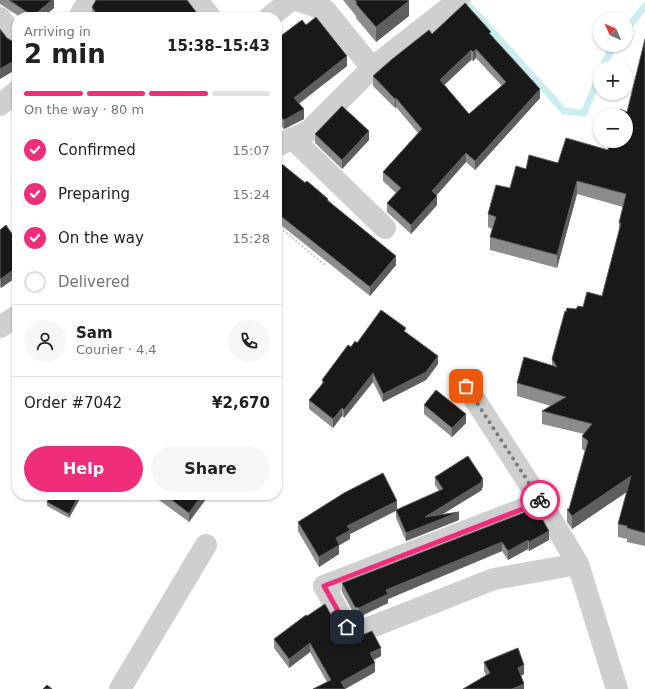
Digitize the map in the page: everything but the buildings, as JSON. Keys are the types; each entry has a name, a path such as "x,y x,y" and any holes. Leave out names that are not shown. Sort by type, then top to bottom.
{"street":[{"path":"82,12 89,0"},
{"path":"196,0 206,12"},
{"path":"276,12 290,0"},
{"path":"297,0 325,10 372,68"},
{"path":"385,228 285,142 309,131 372,68 459,0"},
{"path":"0,18 12,34"},
{"path":"0,105 12,95"},
{"path":"0,326 12,319"},
{"path":"466,386 541,502 578,564 616,689"},
{"path":"541,502 324,586 347,627 361,631 494,579 578,564"},
{"path":"120,689 206,545"}],"path":[{"path":"282,229 326,266"}],"waterway":[{"path":"464,0 564,111 584,113 593,92"},
{"path":"633,21 645,6"},
{"path":"606,60 610,52"}],"way so far":[{"path":"466,386 540,500"}],"route":[{"path":"347,627 324,586 541,502 540,500"}]}
